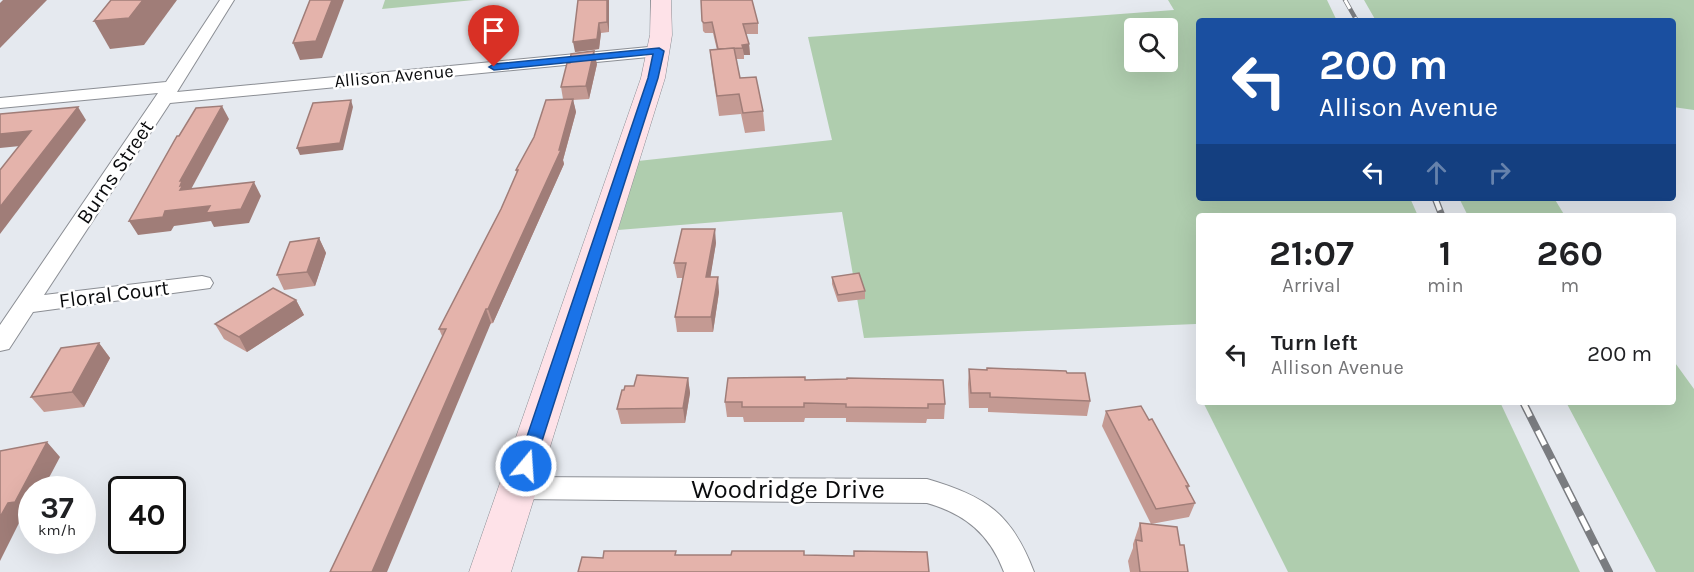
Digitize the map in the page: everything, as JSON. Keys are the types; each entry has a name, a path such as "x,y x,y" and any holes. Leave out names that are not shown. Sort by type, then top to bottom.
{"street":[{"name":"Burns Street","path":"0,344 168,93 227,0"},
{"path":"490,572 653,78 659,51 661,0"},
{"name":"Allison Avenue","path":"0,103 168,93 659,51"},
{"name":"Floral Court","path":"26,305 202,284"},
{"name":"Woodridge Drive","path":"518,488 927,491 954,498 981,512 1005,538 1019,572"}],"green space":[{"path":"385,0 474,0 382,9"},
{"path":"1168,0 1327,0 1336,18 1196,18 1196,201 1411,201 1417,213 1196,213 1196,324 864,338 842,212 618,230 638,161 832,140 808,37 1174,10"},
{"path":"1364,0 1694,0 1694,110 1676,107 1676,18 1374,18"},
{"path":"1460,201 1556,201 1563,213 1466,213"},
{"path":"1676,364 1694,389 1694,572 1656,572 1568,405 1676,405"},
{"path":"1204,405 1501,405 1580,572 1288,572"}],"building":[{"path":"111,0 143,0 129,18 94,21"},
{"path":"310,0 332,0 316,41 293,43"},
{"path":"578,0 607,0 607,22 599,23 597,39 573,42"},
{"path":"701,0 752,0 758,23 743,24 749,44 742,45 743,48 718,49 712,22 702,21"},
{"path":"734,48 740,78 756,77 763,111 743,113 739,94 717,96 710,50"},
{"path":"594,51 586,86 561,87 571,54"},
{"path":"573,99 559,150 561,150 488,309 486,309 372,572 330,572 446,329 439,329 501,209 518,170 516,170 534,137 546,100"},
{"path":"351,100 340,143 297,148 313,103"},
{"path":"222,106 180,181 182,181 180,186 183,185 180,190 254,182 241,209 206,213 210,206 165,211 163,217 129,221 177,136 196,108"},
{"path":"78,107 0,207 0,170 31,131 0,134 0,114"},
{"path":"682,229 715,229 706,277 718,277 711,317 675,317 686,263 674,263"},
{"path":"319,238 307,272 277,275 290,242"},
{"path":"859,273 865,291 838,295 832,277"},
{"path":"273,288 296,300 239,337 215,324"},
{"path":"99,343 72,392 31,397 61,348"},
{"path":"987,368 1085,373 1090,401 990,397 990,393 971,393 969,369 987,370"},
{"path":"637,375 688,378 683,408 617,409 622,390 625,386 634,386"},
{"path":"805,377 805,380 847,378 943,380 945,404 928,404 928,408 846,407 846,404 804,403 804,407 742,407 742,402 725,402 728,378"},
{"path":"1141,406 1149,420 1152,419 1189,486 1186,486 1195,503 1156,509 1106,411"},
{"path":"47,442 29,476 18,476 18,496 15,502 8,503 0,517 0,451"},
{"path":"1140,523 1177,527 1180,545 1184,545 1188,572 1140,572 1136,540 1142,541"},
{"path":"604,551 676,551 675,555 731,555 732,551 804,551 804,555 854,556 854,551 927,552 929,572 578,572 582,557 603,558"}],"railway":[{"path":"1345,0 1355,18"},
{"path":"1436,201 1441,213"},
{"path":"1525,405 1609,572"}],"route":[{"path":"494,67 659,51 653,78 526,466"}]}
